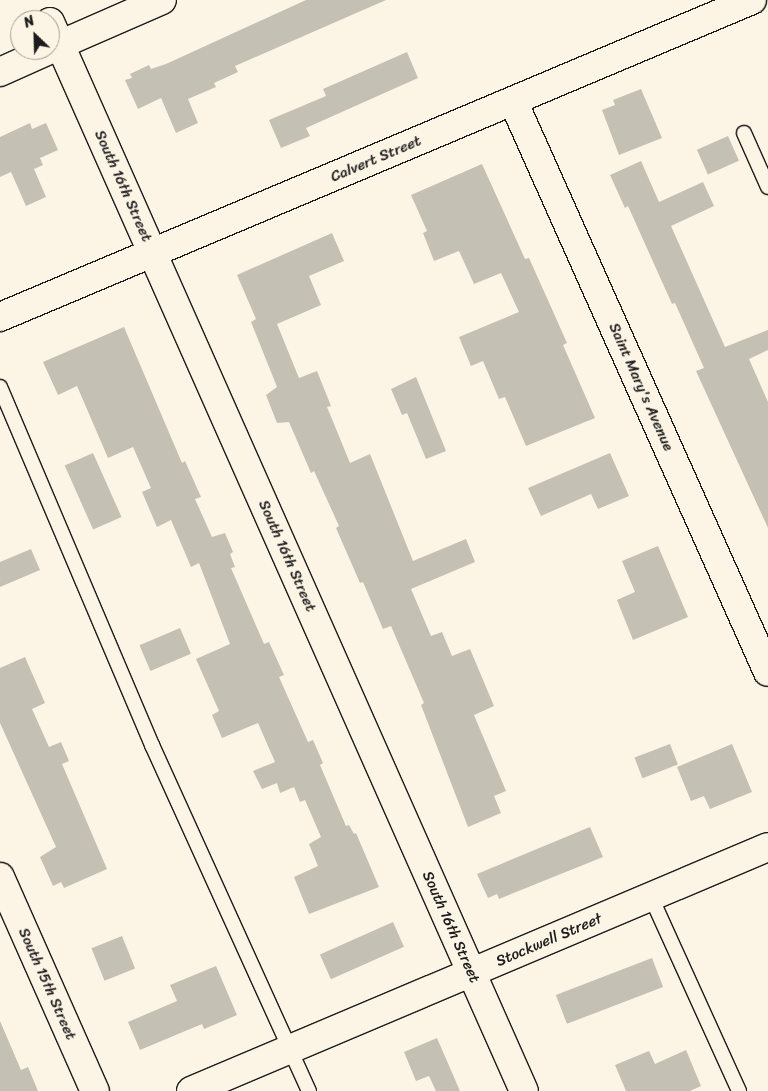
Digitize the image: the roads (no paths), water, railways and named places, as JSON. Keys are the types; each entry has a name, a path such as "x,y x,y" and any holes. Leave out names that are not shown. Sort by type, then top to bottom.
{"street":[{"path":"60,34 162,0"},
{"name":"Calvert Street","path":"0,317 752,0"},
{"name":"South 16th Street","path":"60,54 153,254 524,1091"},
{"path":"0,72 18,60"},
{"name":"Saint Mary's Avenue","path":"513,101 768,672"},
{"name":"Stockwell Street","path":"191,1091 768,847"},
{"name":"South 15th Street","path":"0,878 95,1091"}],"lane":[{"path":"744,133 768,186"},
{"path":"0,387 155,753 309,1091"},
{"path":"651,896 739,1091"}]}
